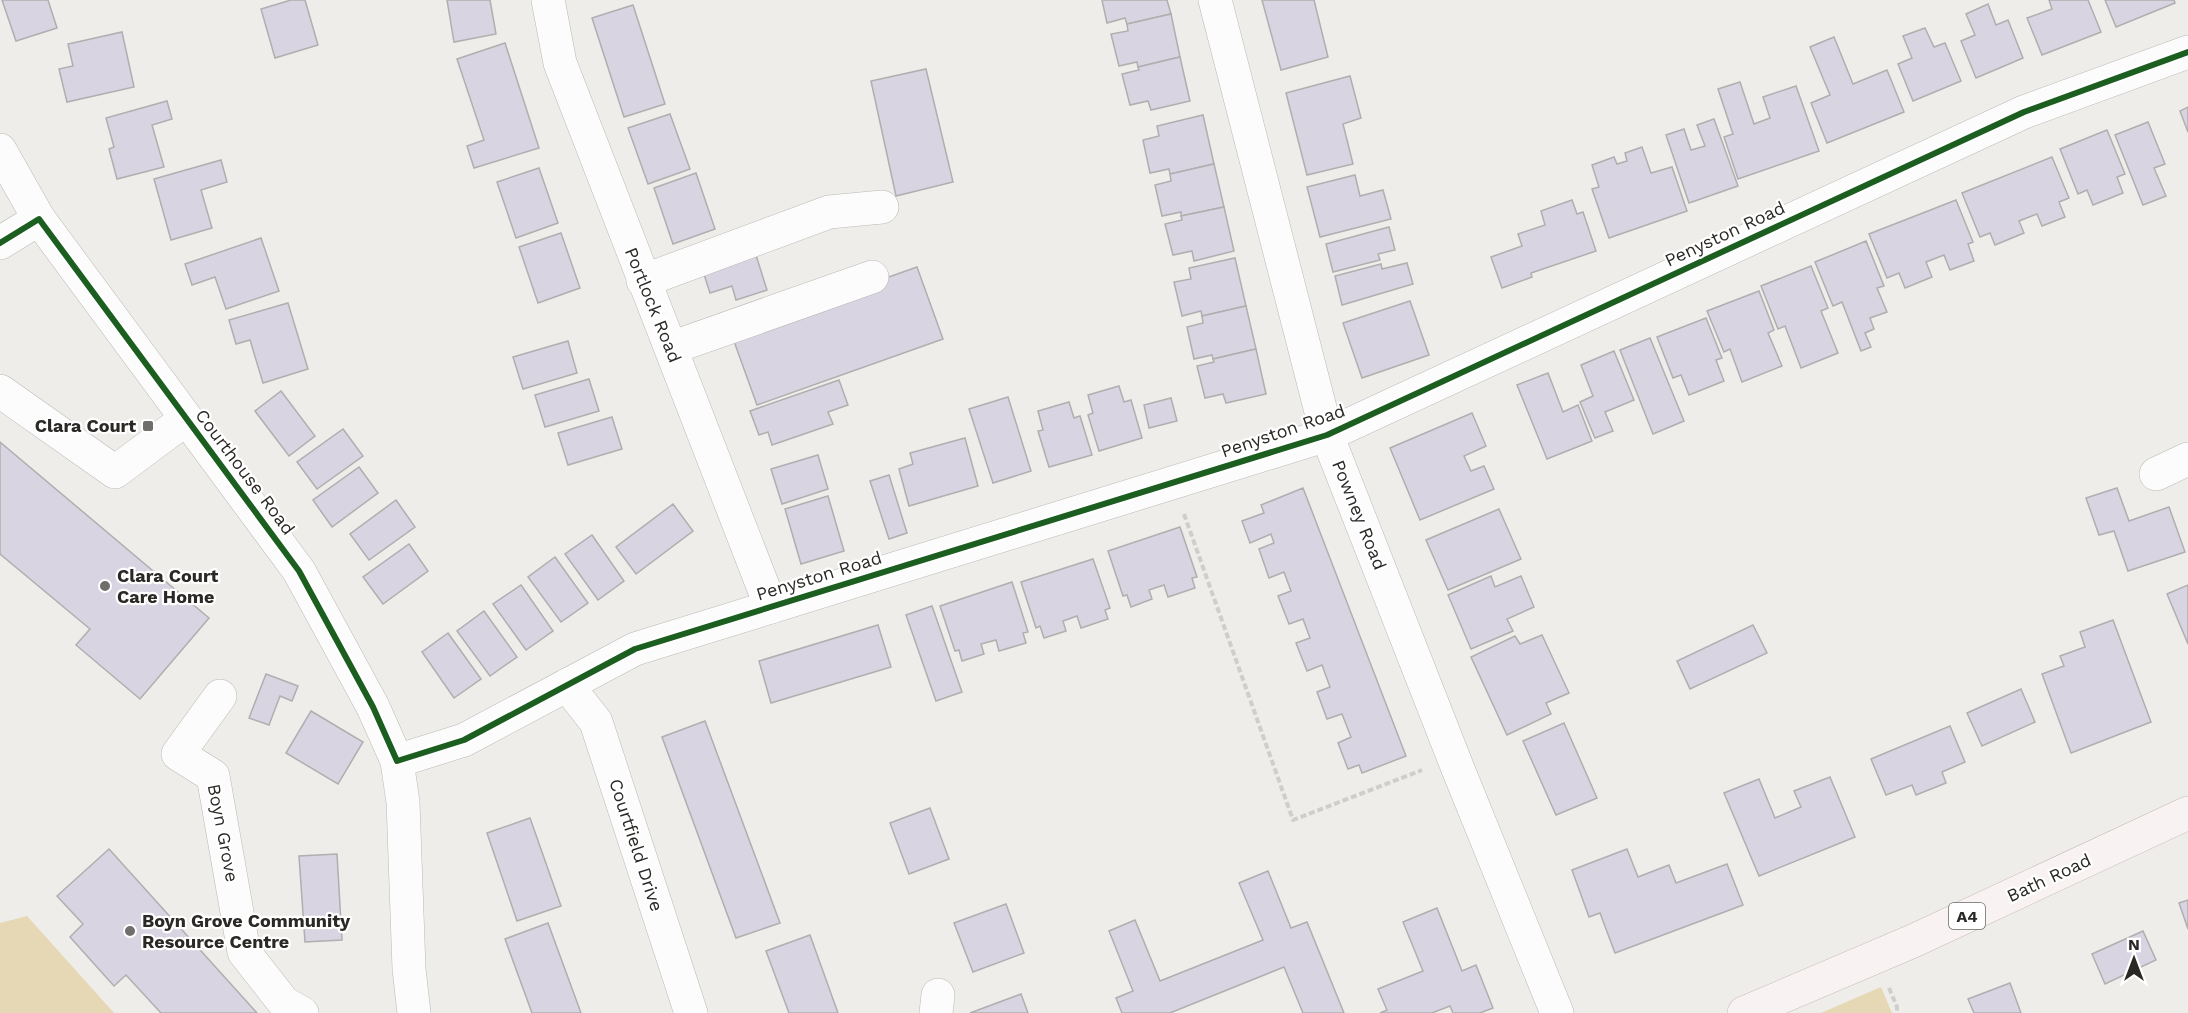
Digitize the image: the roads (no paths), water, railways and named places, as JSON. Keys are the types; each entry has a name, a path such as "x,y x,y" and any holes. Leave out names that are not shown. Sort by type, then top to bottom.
{"main road":[{"name":"Bath Road","path":"1744,1013 1913,941 2188,813"}],"street":[{"name":"Portlock Road","path":"548,0 560,63 771,607"},
{"name":"Powney Road","path":"1215,0 1327,435 1557,1013"},
{"name":"Penyston Road","path":"397,761 464,740 635,649 1327,435 2024,112 2188,52"},
{"name":"Courthouse Road","path":"0,150 39,219 299,571 373,707 397,761 403,802 409,969 414,1013"},
{"path":"643,281 829,212 882,207"},
{"path":"0,243 39,219"},
{"path":"670,348 872,278"},
{"path":"0,391 115,472 186,419"},
{"path":"2156,474 2188,459"},
{"name":"Courtfield Drive","path":"567,685 596,722 691,1013"},
{"name":"Boyn Grove","path":"220,696 178,754 213,776 244,952 284,1003 302,1013"}],"place":[{"name":"Clara Court","path":"148,426"},
{"name":"Clara Court Care Home","path":"105,586"},
{"name":"Boyn Grove Community Resource Centre","path":"130,931"}]}
